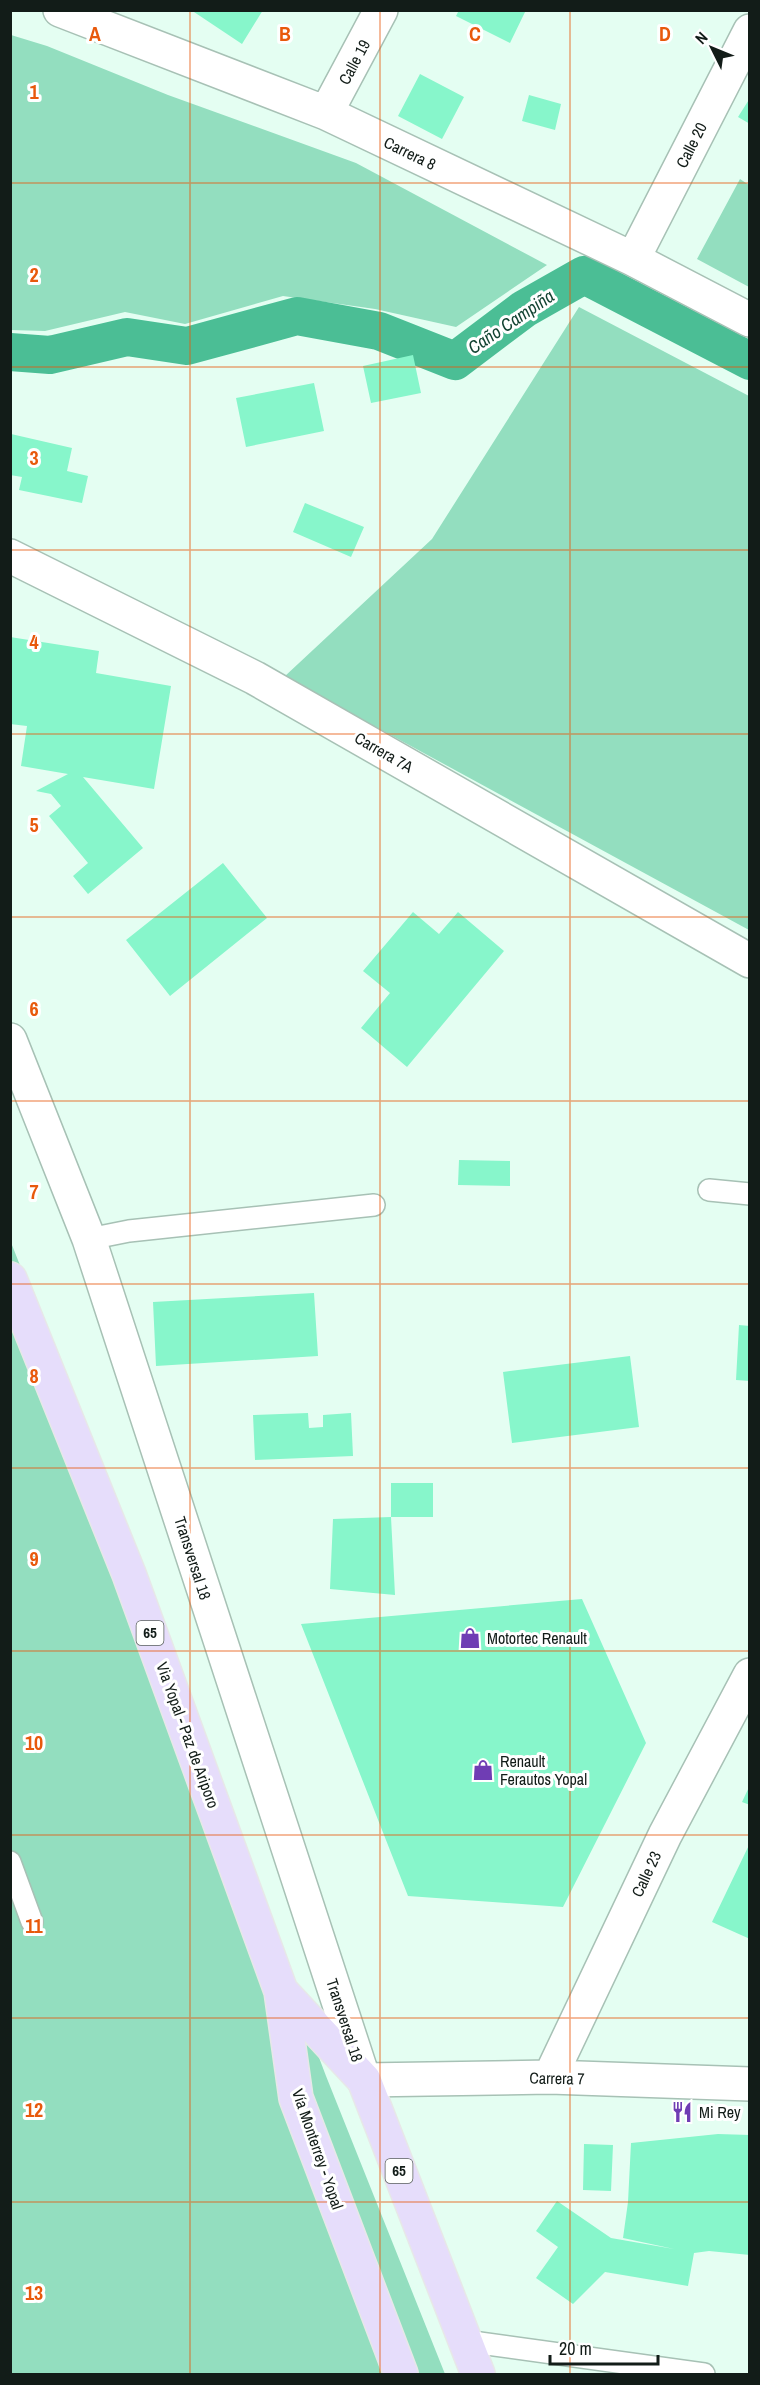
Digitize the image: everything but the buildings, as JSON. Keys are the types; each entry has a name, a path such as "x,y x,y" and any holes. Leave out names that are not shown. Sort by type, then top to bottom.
{"main road":[{"name":"Via Yopal - Paz de Ariporo","path":"10,1279 129,1574 281,1991"},
{"name":"65","path":"281,1991 364,2080 478,2374"},
{"name":"Vía Monterrey - Yopal","path":"281,1991 296,2098 400,2374"}],"street":[{"name":"Calle 19","path":"326,113 381,10"},
{"name":"Carrera 8","path":"62,11 326,113 633,259 750,320"},
{"name":"Calle 20","path":"633,259 750,31"},
{"name":"Carrera 7A","path":"10,556 255,678 750,961"},
{"name":"Transversal 18","path":"10,1040 89,1239 364,2080"},
{"name":"Calle 23","path":"550,2077 665,1835 750,1675"},
{"name":"Carrera 7","path":"364,2080 550,2077 750,2084"}],"lane":[{"path":"709,1190 750,1194"},
{"path":"89,1239 129,1231 374,1205"},
{"path":"10,1862 32,1922"},
{"path":"465,2341 704,2374"}],"green space":[{"path":"11,35 47,46 168,95 356,163 547,265 456,327 375,309 283,296 185,324 125,312 45,331 11,330"},
{"path":"740,179 749,185 749,287 697,259"},
{"path":"579,307 749,396 749,930 284,677 432,539"},
{"path":"10,1240 141,1571 238,1844 326,2076 445,2374 11,2374"}],"waterway":[{"name":"Caño Campiña","path":"10,352 50,355 127,337 187,346 297,316 379,331 455,361 524,309 584,275 750,361"}],"place":[{"name":"Motortec Renault","path":"470,1638"},
{"name":"Renault Ferautos Yopal","path":"483,1770"},
{"name":"Mi Rey","path":"682,2112"}]}
